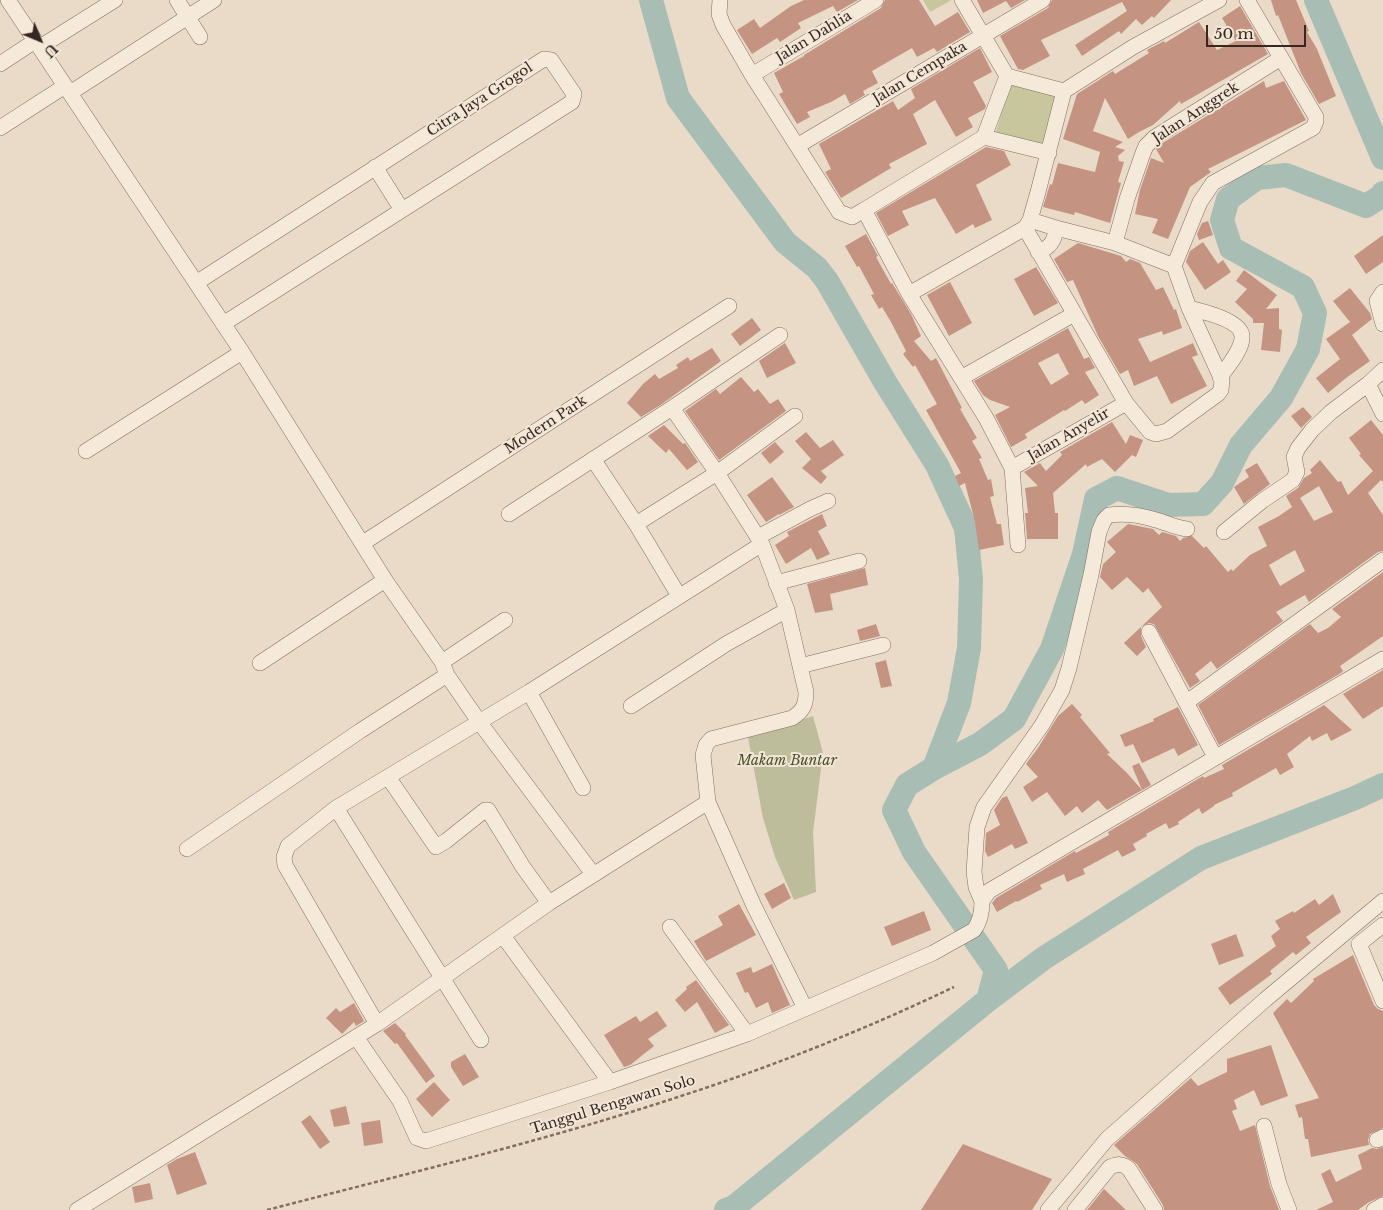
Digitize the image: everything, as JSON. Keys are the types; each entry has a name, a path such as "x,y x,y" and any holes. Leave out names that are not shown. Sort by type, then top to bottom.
{"street":[{"path":"8,0 242,352 385,580 480,723 593,874"},
{"path":"0,64 115,0"},
{"path":"177,0 200,37"},
{"path":"0,128 68,90 214,0"},
{"path":"720,0 719,14 723,25 752,75 839,212 852,217 984,137 1007,76"},
{"name":"Jalan Dahlia","path":"752,75 876,0"},
{"path":"962,0 1007,76 1064,91"},
{"name":"Jalan Cempaka","path":"797,146 1043,0"},
{"path":"1218,0 1133,47 1064,91 1049,153 1027,224 1038,252 1126,403 1150,432 1156,434 1168,431 1218,394 1222,386 1220,377 1189,308 1174,266 1200,202 1213,183 1313,128 1315,124 1316,117 1247,0"},
{"name":"Jalan Anggrek","path":"1116,243 1127,199 1146,146 1155,137 1281,58"},
{"name":"Citra Jaya Grogol","path":"196,282 544,59 550,60 574,94 572,102 223,324"},
{"path":"984,137 1049,153"},
{"path":"375,167 402,210"},
{"path":"864,210 909,294 986,418 1012,468 1018,544"},
{"path":"909,294 1027,224 1056,228 1116,243 1174,266"},
{"path":"1038,252 1046,249 1052,243 1056,228"},
{"path":"1383,292 1377,301 1383,324"},
{"name":"Modern Park","path":"362,543 729,306"},
{"path":"1189,308 1214,314 1231,322 1240,330 1242,336 1240,345 1220,377"},
{"path":"961,378 1074,314"},
{"path":"509,514 780,335"},
{"path":"86,451 242,352"},
{"path":"1224,532 1262,501 1293,480 1297,472 1294,457 1298,448 1312,430 1383,370"},
{"path":"1368,384 1383,414"},
{"name":"Jalan Anyelir","path":"1012,468 1126,403"},
{"path":"672,408 717,473 760,541 787,610 806,692 806,702 801,712 782,721 712,739 706,745 703,755 708,802 754,906 804,1008"},
{"path":"636,524 717,473 795,416"},
{"path":"593,459 636,524 679,596"},
{"path":"378,1024 285,865 284,857 288,846 336,808 480,723 679,596 810,509 828,501"},
{"path":"356,1037 400,1101 417,1138 426,1142 610,1082 746,1034 933,953 974,930 978,926 982,910 982,900 976,887 974,872 977,828 984,807 1042,725 1062,690 1069,668 1104,520 1108,515 1128,513 1187,529"},
{"path":"1187,702 1383,560"},
{"path":"776,583 859,561"},
{"path":"260,663 385,580"},
{"path":"632,706 726,644 787,610"},
{"path":"187,850 360,731 506,620"},
{"path":"1149,632 1215,757"},
{"path":"800,666 883,646"},
{"path":"982,900 989,890 1383,659"},
{"path":"529,692 583,788"},
{"path":"388,777 436,847 485,810 488,810 523,867 549,903"},
{"path":"77,1210 378,1024 549,903 708,802"},
{"path":"336,808 481,1040"},
{"path":"1048,1210 1075,1176 1114,1133 1266,999 1383,901"},
{"path":"1383,925 1358,944 1383,1001"},
{"path":"670,927 746,1034"},
{"path":"502,936 610,1082"},
{"path":"1264,1126 1289,1210"},
{"path":"1076,1210 1110,1167 1118,1164 1124,1165 1128,1169 1155,1210"},
{"path":"1374,1210 1383,1205"}],"path":[{"name":"Tanggul Bengawan Solo","path":"267,1210 547,1137 682,1096 815,1047 914,1006 954,986"}],"green space":[{"path":"923,0 950,0 950,1 930,12"},
{"path":"1010,83 1057,96 1044,145 996,132"},
{"name":"Makam Buntar","path":"813,716 823,753 813,832 816,892 794,900 775,857 763,818 748,737"}],"building":[{"path":"804,0 858,0 837,12 833,6 798,23 801,28 780,42 777,38 752,54 737,30 754,19 760,28 791,6"},
{"path":"885,0 919,0 935,26 958,12 970,32 937,52 934,48 917,57 912,48 872,71 878,83 863,91 865,95 850,104 845,94 807,112 810,117 797,124 779,94 783,92 774,73 881,8"},
{"path":"977,0 1025,0 1011,8 1006,1 983,13"},
{"path":"1052,0 1171,0 1154,18 1152,16 1142,25 1136,19 1121,34 1119,31 1082,56 1075,45 1127,11 1122,2 1041,40 1050,56 1023,70 1018,69 1000,36 1048,8"},
{"path":"1271,0 1296,0 1309,31 1307,32 1317,49 1336,96 1319,104 1301,73"},
{"path":"1240,6 1268,54 1181,104 1180,101 1153,125 1128,139 1105,98 1093,131 1123,142 1115,147 1125,150 1118,156 1119,161 1124,162 1118,182 1121,183 1110,223 1075,212 1074,215 1043,207 1058,163 1095,172 1100,152 1063,139 1077,94 1113,71 1115,74 1149,53 1147,50 1164,41 1165,43 1199,22 1217,50 1236,41 1222,18"},
{"path":"980,48 992,72 973,82 986,106 985,109 968,118 973,127 956,137 935,100 913,114 927,144 889,164 891,168 841,198 825,172 831,169 819,144 893,101 898,110 915,98 911,89"},
{"path":"1264,81 1266,88 1284,81 1306,120 1208,169 1211,172 1190,187 1168,239 1152,233 1158,219 1135,214 1140,190 1151,158 1164,163 1156,149 1161,144"},
{"path":"986,147 1004,151 1011,165 976,185 992,220 975,228 973,224 956,234 935,198 902,211 909,225 888,236 876,213"},
{"path":"1208,221 1213,235 1199,240 1197,234 1202,223"},
{"path":"866,234 878,256 876,257 911,314 921,336 914,341 931,361 936,358 962,408 960,409 977,438 972,441 982,458 979,459 988,480 991,479 994,496 990,497 997,524 1001,524 1004,545 979,550 975,522 965,483 959,486 955,476 961,473 926,410 937,404 915,365 913,367 903,354 906,351 891,322 882,307 879,309 871,295 874,294 859,266 857,267 845,246"},
{"path":"1383,235 1383,262 1366,274 1354,256"},
{"path":"1203,242 1218,264 1223,260 1231,272 1205,290 1186,262 1190,251"},
{"path":"1078,243 1121,256 1126,262 1130,259 1140,263 1156,290 1163,287 1174,310 1176,309 1182,328 1163,335 1162,331 1138,339 1150,362 1193,343 1198,355 1192,357 1207,386 1171,404 1157,376 1134,386 1128,370 1120,374 1098,336 1073,280 1067,282 1054,259"},
{"path":"1036,267 1058,303 1034,316 1014,279"},
{"path":"1244,270 1277,295 1266,309 1279,308 1279,329 1282,330 1280,352 1261,350 1264,323 1253,323 1253,319 1235,302 1247,289 1236,281"},
{"path":"950,282 972,323 949,336 927,295"},
{"path":"1350,288 1370,313 1372,319 1352,335 1370,361 1328,393 1316,378 1340,359 1326,339 1350,322 1333,301"},
{"path":"752,318 761,330 740,346 731,334"},
{"path":"1068,328 1084,359 1089,357 1095,368 1085,372 1099,395 1085,404 1082,400 1064,410 1025,434 1027,438 1011,447 995,415 1010,407 990,400 983,395 974,381","holes":["1058,353 1069,374 1051,385 1038,363"]},
{"path":"785,343 796,363 767,378 759,361"},
{"path":"712,348 721,361 662,404 641,417 627,403 643,384 655,374 659,379 678,368 676,365 688,357 690,361"},
{"path":"741,377 754,392 758,389 770,404 778,399 786,411 719,460 685,411 716,389 720,394"},
{"path":"1303,407 1312,417 1301,428 1291,416"},
{"path":"1371,420 1383,435 1383,482 1381,480 1368,493 1383,515 1383,551 1378,552 1309,602 1305,595 1276,612 1283,621 1217,669 1211,661 1195,674 1200,681 1190,688 1154,624 1149,623 1141,627 1141,636 1146,647 1137,656 1124,643 1162,607 1148,588 1143,593 1127,577 1112,590 1100,577 1103,564 1116,552 1107,542 1128,524 1153,529 1159,535 1162,532 1176,536 1180,541 1183,538 1192,536 1204,548 1206,546 1228,572 1231,569 1233,571 1250,555 1267,546 1258,527 1292,507 1286,496 1298,488 1304,478 1312,473 1310,470 1320,460 1338,482 1341,481 1348,495 1373,471 1359,455 1361,454 1349,438","holes":["1319,486 1333,512 1314,521 1300,498","1295,550 1305,571 1280,586 1269,565"]},
{"path":"1112,422 1126,444 1130,435 1143,440 1136,457 1132,455 1115,472 1102,459 1087,467 1086,464 1053,493 1055,513 1058,513 1058,539 1027,539 1025,513 1028,513 1025,488 1038,486 1024,472 1040,463 1046,471 1062,455 1060,452"},
{"path":"664,425 683,444 685,443 698,462 687,470 669,449 666,453 648,436"},
{"path":"806,432 820,448 833,440 844,455 821,471 827,477 821,484 802,468 811,459 795,441"},
{"path":"775,442 784,452 770,464 761,453"},
{"path":"1257,463 1270,484 1244,504 1234,487 1249,477 1245,470"},
{"path":"772,477 794,507 766,522 747,495"},
{"path":"822,514 827,526 818,531 830,554 817,560 811,548 786,564 775,545 789,536 787,532"},
{"path":"865,568 868,585 830,594 833,610 815,613 807,584"},
{"path":"1383,572 1383,636 1340,666 1343,671 1341,673 1219,745 1198,705 1310,624 1318,633 1328,628 1341,617 1332,609"},
{"path":"876,624 880,636 860,641 857,630"},
{"path":"886,660 892,686 881,688 875,663"},
{"path":"1383,670 1383,706 1363,719 1343,694"},
{"path":"1072,704 1082,715 1080,717 1110,753 1107,754 1142,790 1132,766 1139,763 1151,785 1107,810 1098,800 1082,813 1077,806 1065,816 1047,792 1032,802 1023,787 1038,777 1026,764 1058,716"},
{"path":"1324,705 1352,730 1331,741 1327,733 1312,741 1310,736 1287,754 1294,767 1280,775 1276,768 1232,793 1233,796 1214,805 1202,814 1199,808 1178,822 1179,824 1169,829 1166,823 1146,834 1147,836 1133,844 1136,850 1122,857 1118,850 1083,869 1085,874 1067,882 1064,874 1040,885 1042,889 997,912 992,903 996,898 1075,851 1076,853 1109,835 1108,832 1203,776 1204,778 1224,769 1222,765"},
{"path":"1178,707 1198,745 1178,756 1174,748 1142,763 1133,744 1125,747 1120,735 1154,721 1153,719"},
{"path":"1007,796 1028,843 1015,849 1012,844 988,857 985,851 986,833 1000,825 994,810 1002,798"},
{"path":"784,883 791,898 772,909 764,894"},
{"path":"1333,894 1341,912 1306,937 1311,943 1296,955 1293,952 1270,971 1272,974 1230,1005 1218,988 1276,946 1271,936 1280,929 1275,921 1293,911 1294,913 1315,899 1319,905"},
{"path":"739,904 756,935 706,961 694,941 723,925 718,916"},
{"path":"924,911 931,930 892,946 884,927"},
{"path":"1236,934 1244,956 1219,965 1211,944"},
{"path":"1353,955 1374,1005 1383,1011 1383,1128 1370,1134 1369,1145 1311,1157 1308,1139 1305,1139 1302,1117 1299,1118 1295,1105 1319,1098 1273,1013 1287,999 1291,1003 1314,981 1313,979"},
{"path":"772,964 790,1005 772,1013 768,1002 756,1008 748,992 745,993 736,973 751,967 753,973"},
{"path":"696,980 729,1025 715,1033 697,1002 685,1012 675,1000 687,989 686,987"},
{"path":"354,1003 364,1021 356,1026 354,1022 342,1034 326,1018 336,1008 340,1012"},
{"path":"657,1011 667,1026 648,1039 654,1046 630,1065 624,1067 604,1035 636,1016 640,1022"},
{"path":"395,1023 406,1034 435,1076 426,1083 397,1043 395,1044 383,1031"},
{"path":"1271,1045 1288,1096 1261,1106 1254,1090 1234,1100 1237,1109 1232,1111 1240,1131 1255,1125 1270,1186 1279,1210 1164,1210 1163,1205 1137,1164 1114,1145 1191,1078 1198,1086 1227,1072 1227,1059"},
{"path":"465,1054 479,1077 463,1086 451,1067 451,1062"},
{"path":"434,1082 450,1100 432,1117 416,1099"},
{"path":"346,1106 350,1124 334,1127 330,1110"},
{"path":"310,1115 330,1142 320,1149 301,1122"},
{"path":"380,1120 383,1143 364,1146 361,1123"},
{"path":"963,1144 1052,1179 1032,1210 921,1210"},
{"path":"1383,1147 1383,1196 1369,1202 1358,1210 1316,1210 1333,1202 1321,1174 1330,1169 1336,1182 1362,1169 1358,1155 1372,1148"},
{"path":"195,1152 207,1184 177,1195 167,1165"},
{"path":"150,1183 153,1199 135,1203 132,1187"},
{"path":"1104,1189 1126,1210 1087,1210"}],"waterway":[{"path":"651,0 678,98 785,242 817,268 827,281 885,382 937,465 966,528 971,579 969,648 959,703 934,768"},
{"path":"1316,0 1383,158"},
{"path":"988,1000 996,970 914,852 894,810 907,785 934,768 980,744 1014,719 1052,649 1084,554 1096,499 1117,488 1168,505 1203,504 1222,483 1241,445 1281,398 1308,349 1315,313 1303,287 1231,248 1222,220 1228,199 1257,178 1286,175 1366,206 1383,195 1383,193"},
{"path":"726,1210 734,1207 988,1000 1044,958 1201,858 1355,798 1383,785"}]}
